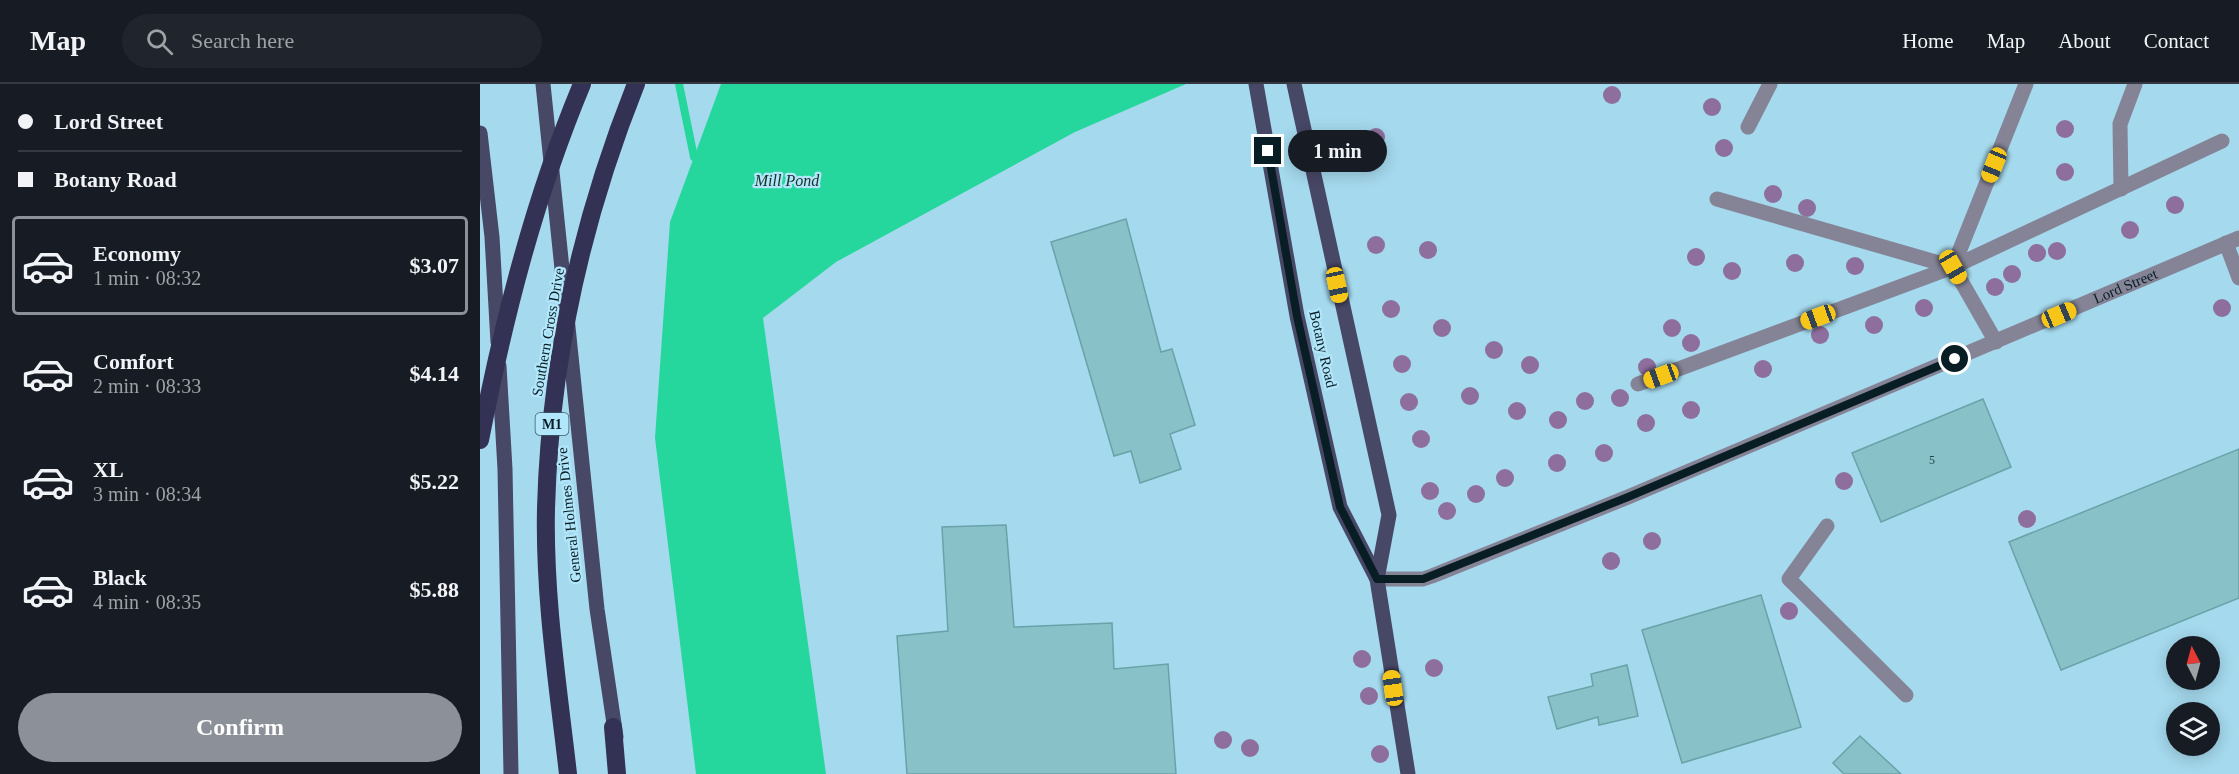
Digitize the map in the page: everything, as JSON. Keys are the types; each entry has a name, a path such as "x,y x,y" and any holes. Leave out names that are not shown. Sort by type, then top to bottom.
{"highway":[{"path":"480,440 505,316 528,232 582,84"},
{"name":"Southern Cross Drive","path":"568,774 549,610 546,509 552,414 577,271 587,231 616,134 636,84"},
{"name":"M1","path":"613,727 616,774"}],"main road":[{"name":"General Holmes Drive","path":"543,84 597,609 613,727 624,774"},
{"name":"Botany Road","path":"1256,84 1297,316 1340,507 1377,579 1408,774"},
{"name":"Botany Road","path":"1294,84 1389,515 1377,579"},
{"path":"480,133 492,237 505,469 511,774"}],"street":[{"path":"1748,127 1770,84"},
{"path":"1953,267 2026,84"},
{"path":"2121,189 2120,124 2134,84"},
{"path":"1638,384 1953,267 2222,141"},
{"path":"1717,199 1953,267 1996,342"},
{"name":"Lord Street","path":"1377,579 1423,579 1628,497 2232,240"},
{"path":"2232,240 2239,278"},
{"path":"1827,526 1789,579 1906,694"}],"water":[{"name":"Mill Pond","path":"721,84 1186,84 1075,132 836,262 763,318 826,774 696,774 655,438 670,222"}],"building":[{"path":"1126,219 1161,352 1172,349 1195,425 1170,434 1181,469 1140,483 1131,451 1114,456 1051,242"},
{"path":"1983,399 2011,467 1881,522 1852,453"},
{"path":"2239,449 2239,598 2061,670 2009,542"},
{"path":"1006,525 1014,627 1112,623 1114,669 1168,664 1176,774 907,774 897,636 948,631 942,527"},
{"path":"1761,595 1801,727 1682,763 1642,630"},
{"path":"1627,665 1638,716 1599,725 1598,717 1557,729 1548,697 1593,686 1591,674"},
{"path":"1860,736 1901,774 1844,774 1833,763"}],"waterway":[{"path":"679,84 694,157"}],"route":[{"path":"1268,151 1297,316 1340,507 1377,579 1423,579 1628,497 1955,359"}]}
